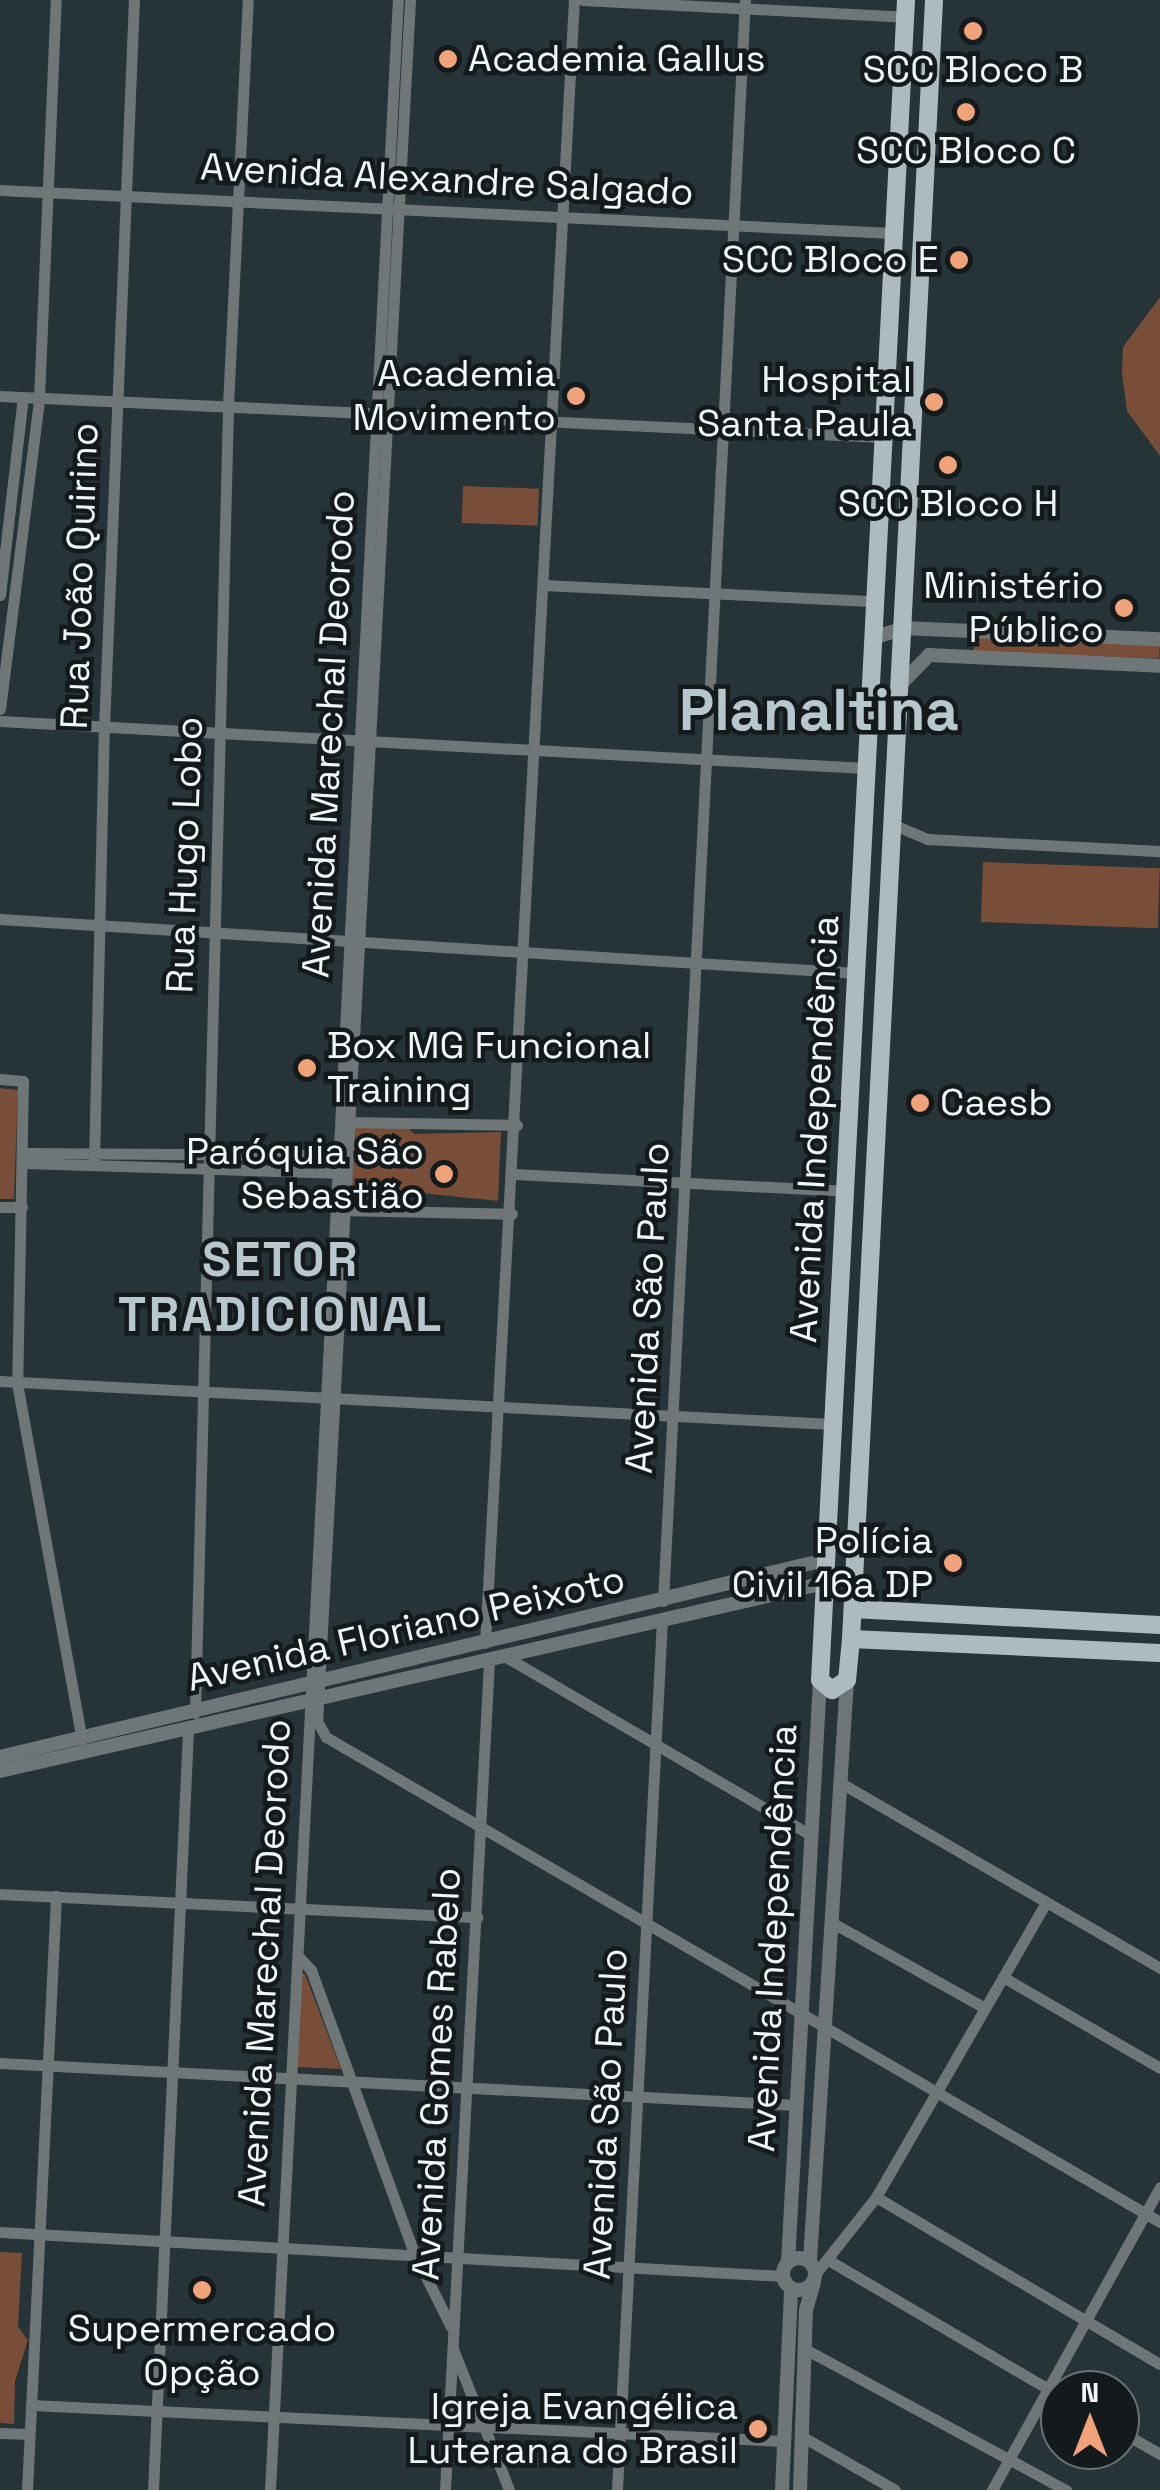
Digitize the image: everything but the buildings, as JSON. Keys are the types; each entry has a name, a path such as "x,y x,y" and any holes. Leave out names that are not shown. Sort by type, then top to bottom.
{"main road":[{"name":"Avenida Independência","path":"846,1680 934,0"},
{"name":"Avenida Independência","path":"820,1680 905,9"},
{"path":"898,102 916,111 928,106"},
{"path":"897,131 912,123 926,132"},
{"path":"883,461 908,482"},
{"path":"881,489 908,482"},
{"path":"861,862 891,869"},
{"path":"860,884 879,879 890,890"},
{"path":"842,1260 868,1268"},
{"path":"839,1297 853,1288 866,1296"},
{"path":"829,1490 842,1498 857,1490"},
{"path":"828,1527 842,1518 855,1529"},
{"path":"852,1609 1160,1625"},
{"path":"892,1640 894,1611"},
{"path":"986,1645 989,1616"},
{"path":"1052,1647 1053,1620"},
{"path":"851,1638 1160,1653"},
{"path":"820,1680 832,1690 846,1680"}],"street":[{"path":"0,708 39,398 56,0"},
{"name":"Rua João Quirino","path":"95,1159 104,727 134,0"},
{"name":"Rua Hugo Lobo","path":"195,1713 228,405 248,0"},
{"name":"Avenida Marechal Deorodo","path":"394,208 398,0"},
{"name":"Avenida Marechal Deorodo","path":"270,2490 299,1958 298,1908 315,1685 394,208 410,0"},
{"path":"486,1643 502,1406 574,0"},
{"path":"584,0 905,9"},
{"name":"Avenida São Paulo","path":"663,1600 744,4"},
{"name":"Avenida Alexandre Salgado","path":"0,190 892,233"},
{"path":"0,396 883,438"},
{"path":"0,595 23,397"},
{"path":"543,585 875,601"},
{"path":"873,638 903,628 1160,639"},
{"path":"970,657 971,632"},
{"path":"900,685 929,655 1160,666"},
{"path":"0,721 866,768"},
{"path":"892,824 928,839 1160,850"},
{"path":"0,919 354,946 856,973"},
{"path":"0,1079 23,1081 17,1383 82,1739"},
{"path":"344,1122 516,1125"},
{"path":"24,1158 206,1160 342,1155"},
{"name":"Avenida Marechal Deorodo","path":"340,1210 336,1172 342,1155"},
{"path":"206,1160 336,1172"},
{"path":"514,1174 844,1191"},
{"path":"0,1206 22,1207"},
{"path":"340,1210 512,1214"},
{"path":"0,1381 832,1424"},
{"name":"Avenida Floriano Peixoto","path":"0,1771 11,1759 151,1731 195,1713 404,1660 826,1560"},
{"path":"741,1582 744,1602"},
{"name":"Avenida Floriano Peixoto","path":"151,1731 188,1732 442,1669 506,1658 824,1583"},
{"path":"598,1617 591,1628 603,1634"},
{"name":"Avenida São Paulo","path":"617,2490 662,1621"},
{"path":"568,1623 580,1630 573,1642"},
{"path":"442,1651 436,1663 442,1669"},
{"path":"506,1658 812,1835"},
{"path":"404,1660 413,1666 409,1677"},
{"name":"Avenida Gomes Rabelo","path":"445,2490 488,1662"},
{"name":"Avenida Independência","path":"782,2490 787,2272 820,1680"},
{"name":"Avenida Independência","path":"800,2490 823,2021 846,1680"},
{"name":"Avenida Marechal Deorodo","path":"313,1702 326,1737 481,1824"},
{"path":"818,1714 833,1709 846,1715"},
{"path":"153,2490 188,1732"},
{"name":"Avenida Floriano Peixoto","path":"47,1753 82,1739 124,1737"},
{"path":"841,1783 1160,1968"},
{"path":"481,1824 1160,2222"},
{"path":"810,1853 825,1842 836,1857"},
{"path":"0,1894 477,1917"},
{"path":"27,2490 56,1896"},
{"path":"0,2232 629,2267 813,2272 830,2262 876,2197 1046,1903"},
{"path":"806,1930 815,1941 830,1928 985,2008"},
{"path":"299,1958 311,1970 414,2255 452,2330"},
{"path":"1003,1978 1160,2068"},
{"path":"0,2063 797,2105"},
{"path":"1059,2370 1160,2187"},
{"path":"876,2197 1160,2364"},
{"path":"830,2262 1040,2385"},
{"path":"787,2272 813,2272"},
{"path":"451,2346 509,2490"},
{"path":"805,2348 1066,2490"},
{"path":"992,2490 1040,2404"},
{"path":"31,2405 802,2441 895,2490"},
{"path":"0,2433 29,2434"}],"shaded area":[{"path":"1160,297 1160,456 1127,411 1122,373 1123,347"},
{"path":"463,486 539,489 538,526 462,523"},
{"path":"974,636 1160,642 1159,658 973,652"},
{"path":"983,862 1160,868 1158,928 981,922"},
{"path":"0,1088 18,1090 14,1199 0,1199"},
{"path":"354,1127 409,1128 414,1134 501,1132 498,1201 411,1192 405,1199 350,1198"},
{"path":"299,1972 305,1974 341,2069 295,2067"},
{"path":"0,2252 22,2253 18,2327 28,2340 15,2381 14,2424 0,2423"}],"place":[{"name":"SCC Bloco B","path":"973,31"},
{"name":"Academia Gallus","path":"448,59"},
{"name":"SCC Bloco C","path":"966,112"},
{"name":"SCC Bloco E","path":"959,260"},
{"name":"Academia Movimento","path":"576,396"},
{"name":"Hospital Santa Paula","path":"934,402"},
{"name":"SCC Bloco H","path":"948,465"},
{"name":"Ministério Público","path":"1124,608"},
{"name":"Box MG Funcional Training","path":"307,1068"},
{"name":"Caesb","path":"920,1103"},
{"name":"Paróquia São Sebastião","path":"444,1174"},
{"name":"Polícia Civil 16a DP","path":"953,1563"},
{"name":"Supermercado Opção","path":"202,2290"},
{"name":"Igreja Evangélica Luterana do Brasil","path":"758,2429"}],"district":[{"name":"Planaltina","path":"819,710"},
{"name":"SETOR TRADICIONAL","path":"281,1286"}]}
